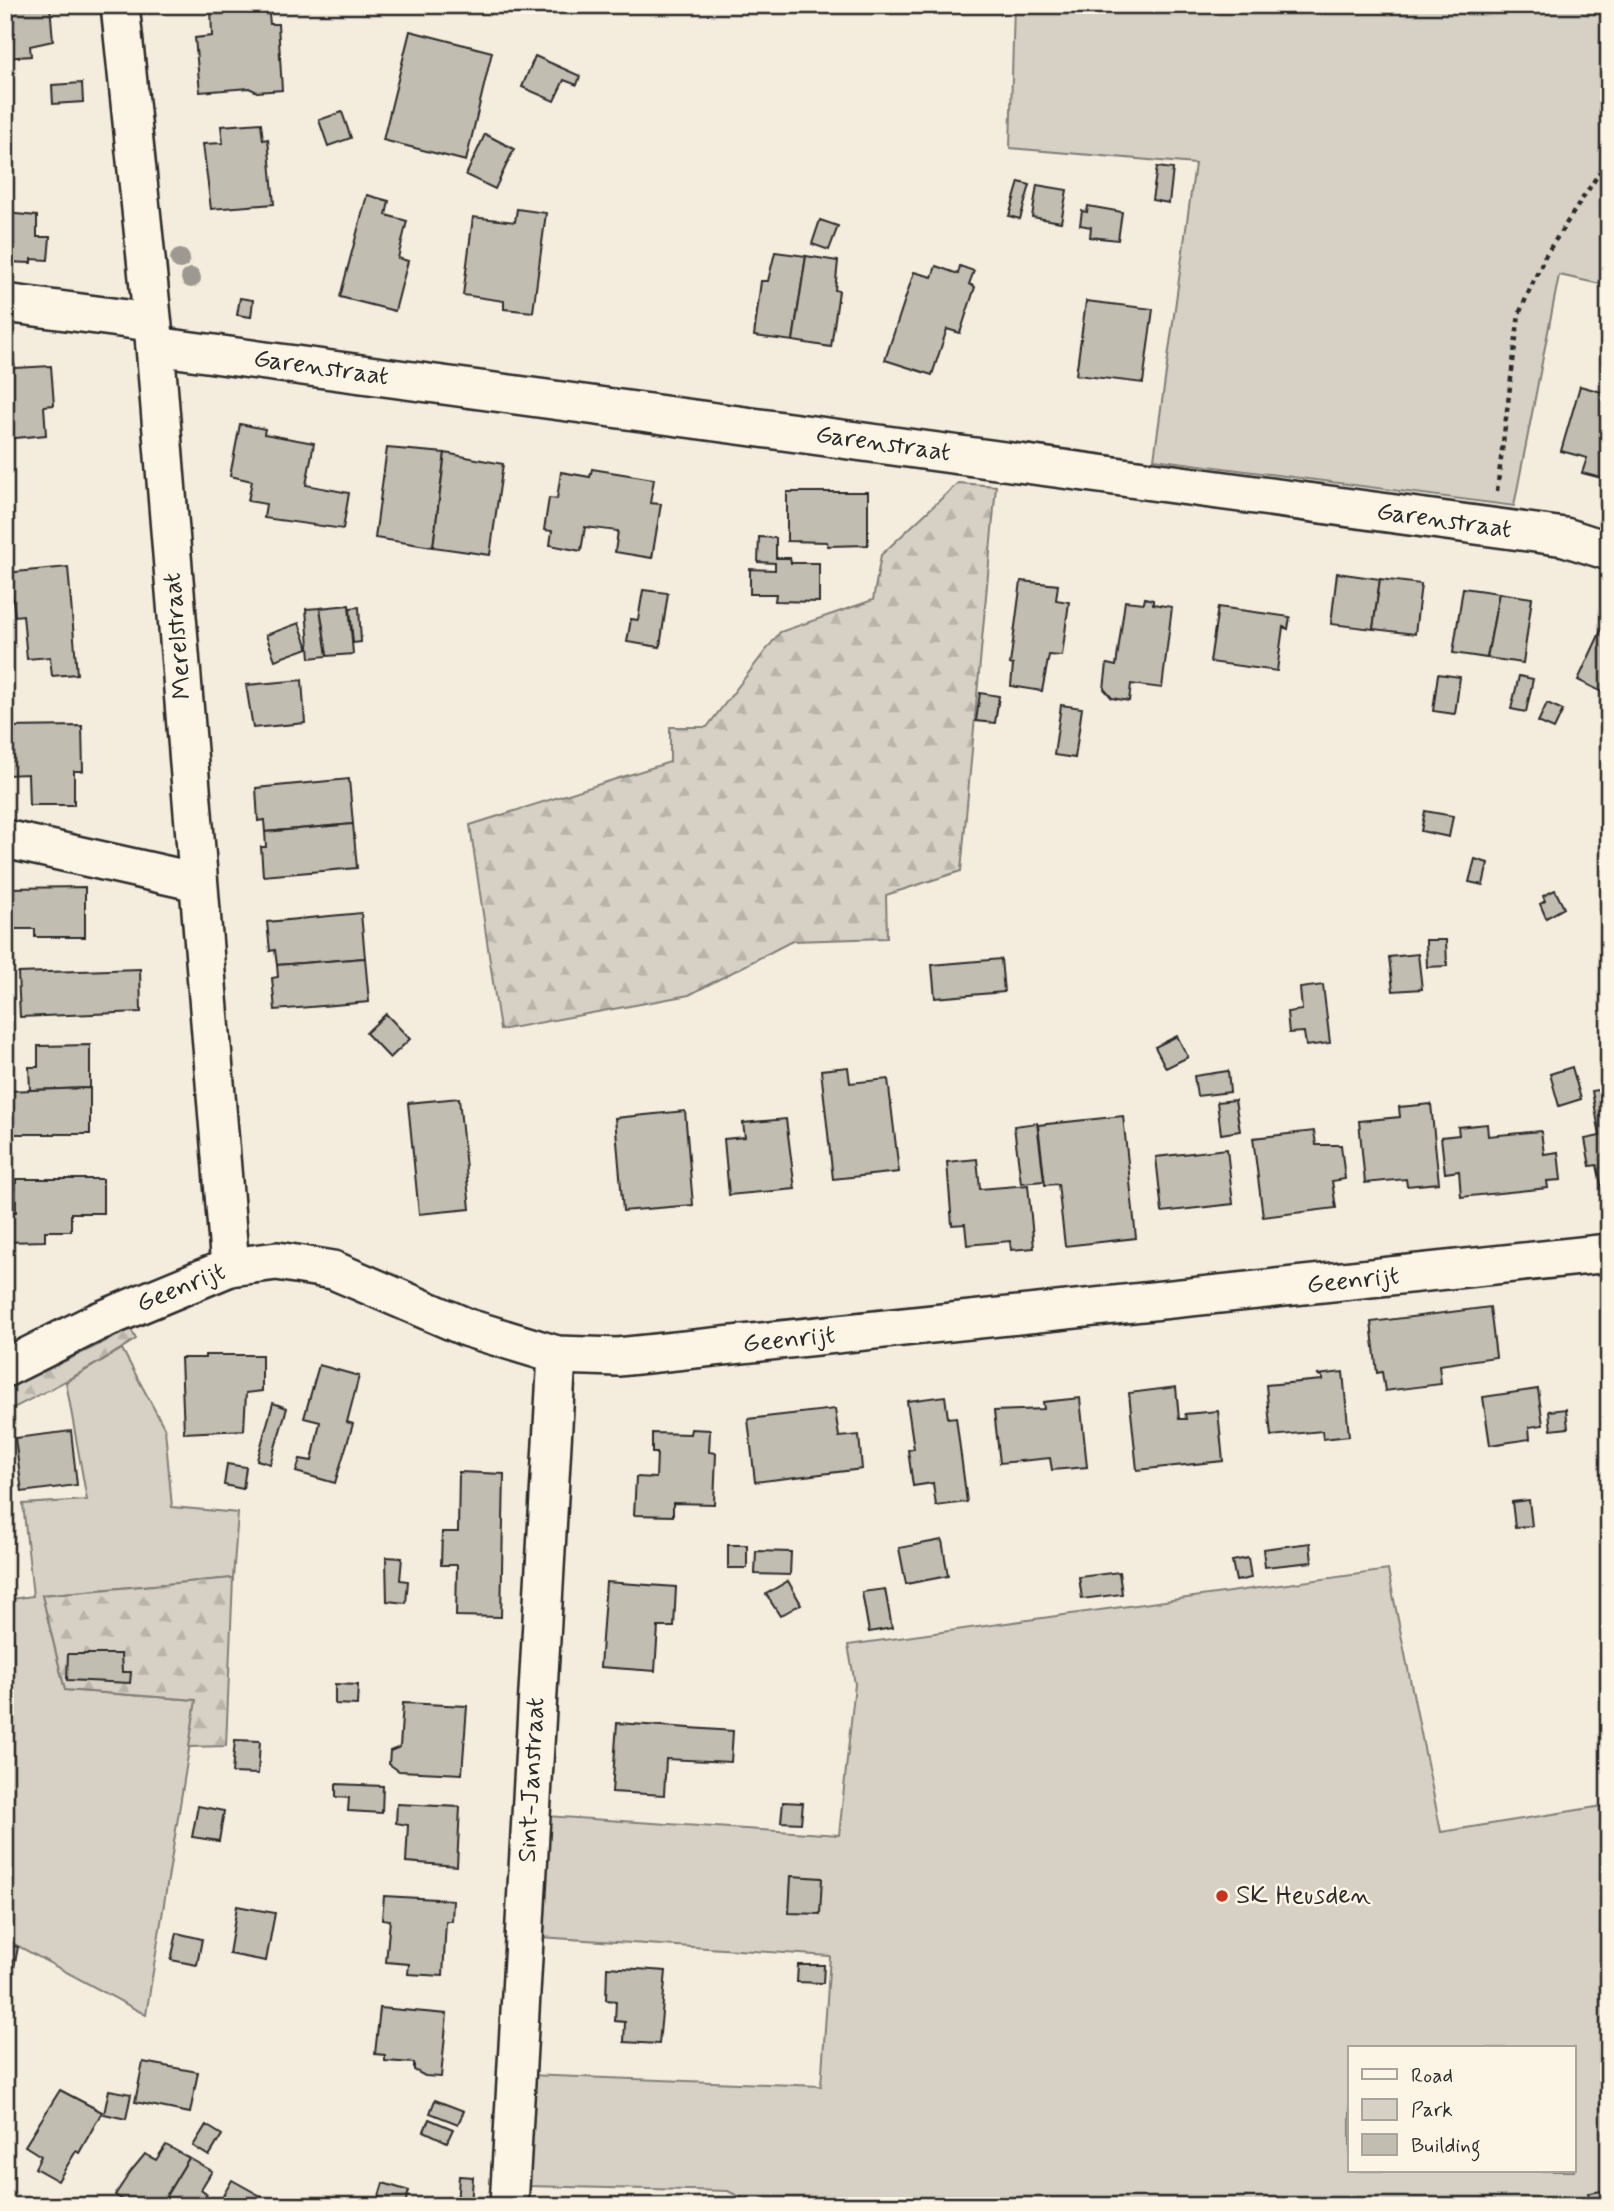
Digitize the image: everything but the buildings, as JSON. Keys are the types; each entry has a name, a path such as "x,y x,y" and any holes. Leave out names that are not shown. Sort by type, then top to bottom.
{"street":[{"name":"Merelstraat","path":"121,5 152,334 230,1267"},
{"name":"Garenstraat","path":"5,303 152,334 1565,537 1609,551"},
{"path":"5,839 197,882"},
{"name":"Geenrijt","path":"5,1368 97,1322 230,1267 277,1261 333,1270 468,1328 557,1355 631,1356 1609,1253"},
{"name":"Sint-Janstraat","path":"509,2206 557,1355"}],"path":[{"path":"1493,527 1519,314 1545,256 1609,158"}],"green space":[{"path":"1014,5 1609,5 1609,286 1559,275 1514,506 1154,459 1195,164 1010,148"},
{"path":"958,483 996,486 961,871 886,895 887,938 792,941 689,995 500,1030 470,825 670,762 670,727 707,727 780,632 873,600 881,555"},
{"path":"131,1329 136,1339 72,1378 5,1412 5,1390"},
{"path":"122,1349 165,1429 172,1507 238,1513 233,1578 42,1595 65,1690 197,1700 146,2015 5,1939 5,1625 12,1599 33,1596 23,1504 87,1500 66,1382"},
{"name":"SK Heusden","path":"1388,1570 1441,1832 1609,1805 1609,2206 758,2206 728,2191 528,2186 528,2075 821,2086 830,1956 540,1937 546,1816 839,1835 855,1684 848,1645"},
{"path":"233,1578 226,1746 189,1747 196,1700 65,1690 42,1595"}],"place":[{"name":"SK Heusden","path":"1222,1896"}]}
